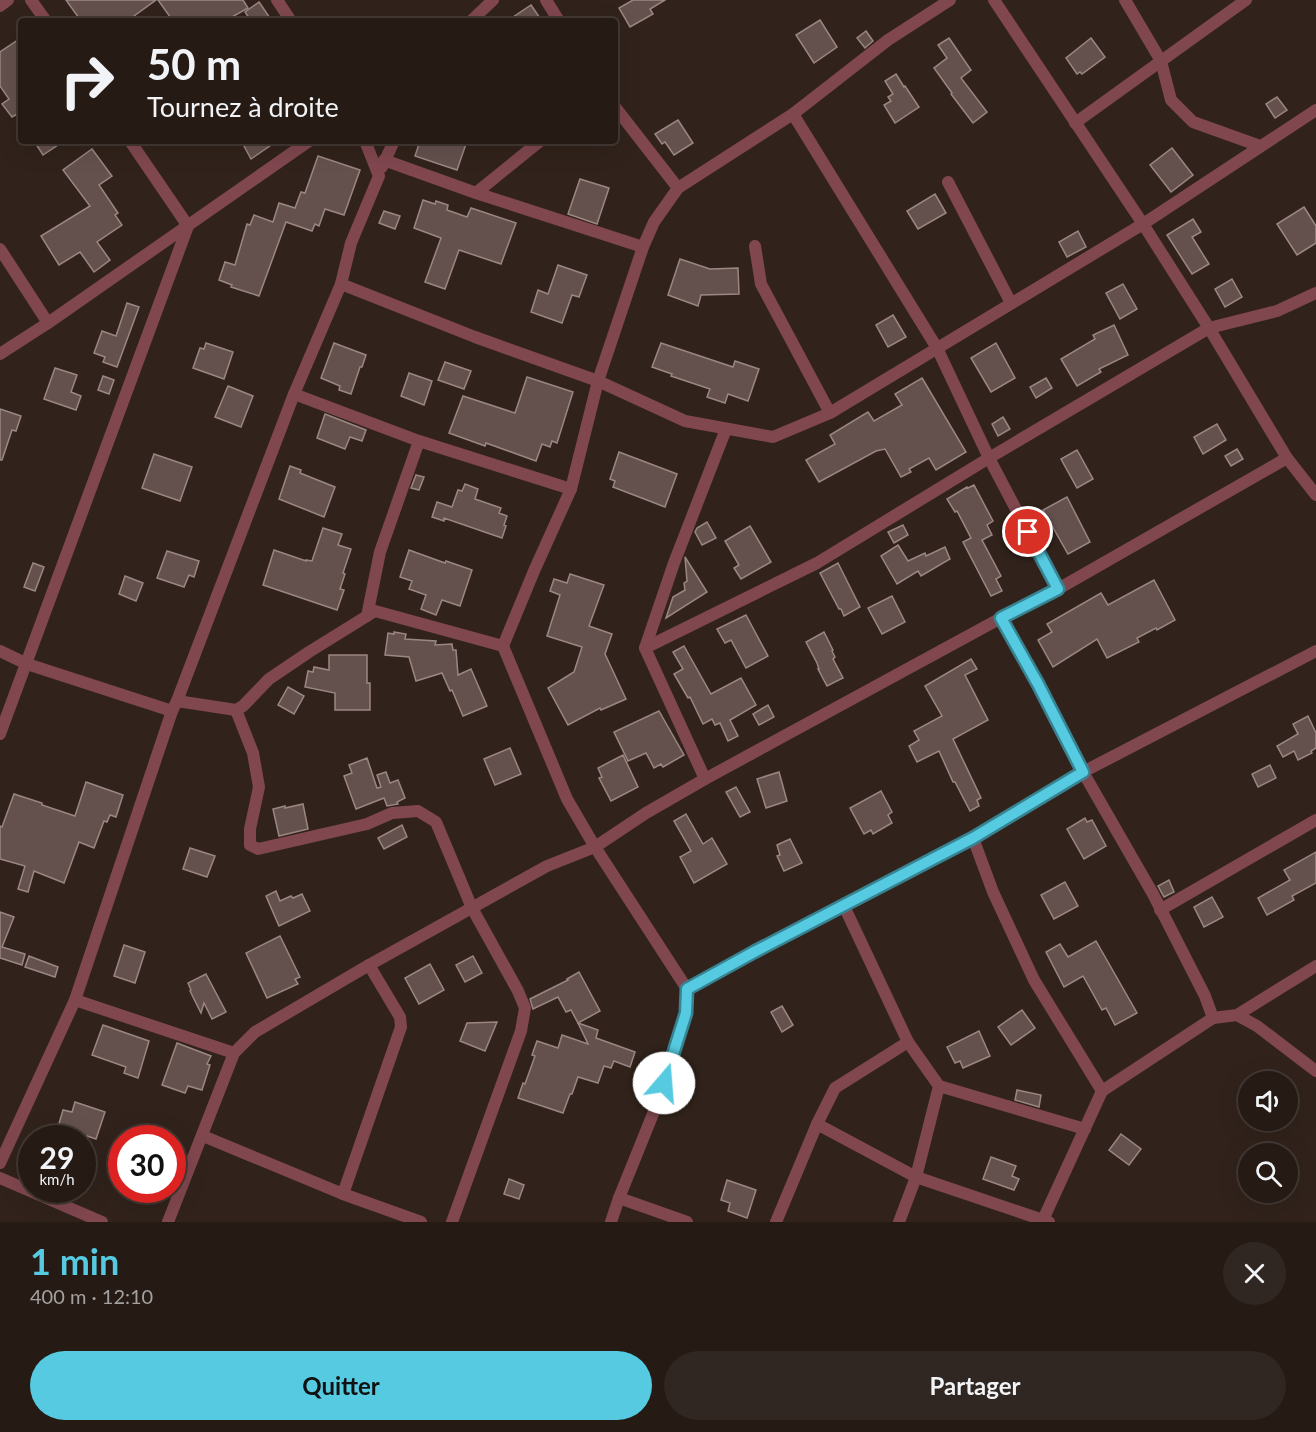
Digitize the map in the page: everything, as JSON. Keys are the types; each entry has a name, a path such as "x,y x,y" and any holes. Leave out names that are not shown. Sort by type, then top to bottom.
{"street":[{"path":"0,6 8,0"},
{"path":"32,0 44,18"},
{"path":"277,0 289,18"},
{"path":"474,18 493,0"},
{"path":"546,0 557,18"},
{"path":"611,1222 660,1094 686,1013 687,989 595,847 567,799 503,646 571,489 598,381 643,247 654,222 678,188 794,114 888,40 950,0"},
{"path":"994,0 1143,224 1287,458 1316,495"},
{"path":"1125,0 1161,61 1171,100 1193,122 1260,146"},
{"path":"1075,123 1246,0"},
{"path":"341,284 475,337 598,381 685,421 773,437 830,413 1143,224 1316,110"},
{"path":"618,111 678,188"},
{"path":"794,114 937,348 989,458 1058,589"},
{"path":"132,144 188,226"},
{"path":"0,354 305,144"},
{"path":"366,144 379,176"},
{"path":"0,1163 75,1000 174,706 294,394 341,284 351,243 392,144"},
{"path":"476,193 536,144"},
{"path":"384,160 476,193 643,247"},
{"path":"948,182 1011,303"},
{"path":"0,734 188,226"},
{"path":"755,246 761,284 830,413"},
{"path":"0,249 48,323"},
{"path":"645,648 817,563 1209,328 1277,310 1316,292"},
{"path":"294,394 419,441 571,489"},
{"path":"705,779 645,648 674,563 726,429"},
{"path":"366,616 380,552 419,441"},
{"path":"168,1222 234,1053 255,1032 369,965 547,866 595,847 646,813 705,779 1058,589 1287,458"},
{"path":"0,651 27,664 174,706 236,710 243,706 269,679 375,611 503,646"},
{"path":"1001,618 1083,772 1153,894 1213,1018"},
{"path":"687,989 973,838 1083,772 1316,651"},
{"path":"236,710 254,753 259,787 250,829 250,845 258,849 367,824 392,813 418,811 436,822 472,908 518,991 525,1008 521,1031 452,1222"},
{"path":"1160,910 1316,820"},
{"path":"973,838 993,892 1034,980 1102,1091"},
{"path":"844,906 908,1042 939,1086 1085,1129"},
{"path":"343,1194 401,1027 400,1017 369,965"},
{"path":"817,1124 916,1177 1045,1221 1102,1091 1213,1018 1237,1015 1316,966"},
{"path":"75,1000 234,1053"},
{"path":"1237,1015 1257,1026 1316,1071"},
{"path":"776,1222 817,1124 835,1088 908,1042"},
{"path":"899,1222 916,1177 939,1086"},
{"path":"203,1136 343,1194 421,1222"},
{"path":"0,1178 102,1222"},
{"path":"619,1198 687,1222"}],"building":[{"path":"66,0 156,0 131,18 79,18"},
{"path":"158,0 243,0 248,8 230,18 171,18"},
{"path":"633,0 665,0 650,9 653,14 630,27 619,8"},
{"path":"259,2 270,18 249,18 245,12"},
{"path":"531,5 540,18 512,18"},
{"path":"820,20 837,47 814,63 796,35"},
{"path":"866,31 873,41 865,48 857,38"},
{"path":"949,38 971,70 961,78 987,112 973,123 934,68 947,58 938,45"},
{"path":"1091,38 1105,57 1082,74 1080,72 1077,74 1066,58"},
{"path":"18,40 18,114 12,117 2,104 9,99 0,86 0,52"},
{"path":"896,74 919,107 895,123 884,105 891,101 888,97 893,94 885,81"},
{"path":"1277,97 1287,110 1275,118 1266,104"},
{"path":"678,120 693,143 674,155 665,142 662,144 655,134"},
{"path":"36,144 60,144 43,155"},
{"path":"248,144 273,144 251,159 244,146"},
{"path":"419,144 466,144 457,170 415,156"},
{"path":"1172,148 1193,175 1171,192 1150,165"},
{"path":"92,149 112,176 99,185 118,213 115,215 122,225 97,242 110,260 94,272 80,252 59,265 41,236 90,206 63,170"},
{"path":"318,156 360,170 344,215 325,209 319,226 315,224 312,231 286,222 259,296 231,287 232,285 219,280 225,262 235,265 247,224 250,225 254,215 273,222 279,203 295,208 301,192 305,193"},
{"path":"580,179 609,188 597,224 568,214"},
{"path":"935,194 946,213 918,229 907,211"},
{"path":"423,200 448,205 447,210 467,217 471,208 516,223 501,264 459,250 445,289 425,282 441,238 414,228"},
{"path":"1304,207 1316,226 1316,243 1297,255 1277,224"},
{"path":"384,211 400,216 395,229 379,223"},
{"path":"1193,219 1201,232 1192,237 1209,264 1192,274 1167,235"},
{"path":"1078,231 1086,247 1067,257 1059,242"},
{"path":"680,259 710,269 738,268 739,294 701,295 698,306 668,295"},
{"path":"558,265 587,275 579,297 572,295 562,323 531,312 538,290 548,294"},
{"path":"1232,279 1242,297 1225,307 1215,289"},
{"path":"1123,284 1137,309 1120,319 1106,293"},
{"path":"127,303 139,307 117,367 103,362 105,357 94,353 102,331 116,336"},
{"path":"893,315 906,337 888,347 876,325"},
{"path":"1114,325 1128,355 1099,369 1101,372 1077,386 1061,359 1095,339 1093,335"},
{"path":"206,343 233,352 224,379 193,368 200,348 204,349"},
{"path":"334,343 366,355 351,394 339,390 340,386 321,378"},
{"path":"661,343 733,367 735,361 759,369 748,401 728,394 725,403 707,397 710,389 652,367"},
{"path":"996,343 1015,378 991,392 971,358"},
{"path":"445,362 471,371 464,389 438,380"},
{"path":"55,368 77,375 71,392 81,396 76,410 44,399"},
{"path":"409,373 432,381 424,405 401,396"},
{"path":"103,376 114,380 109,394 98,390"},
{"path":"527,377 573,392 557,443 552,441 550,447 542,444 536,461 486,443 485,446 449,433 463,396 515,413"},
{"path":"922,378 966,452 936,470 929,458 909,469 911,472 901,477 885,449 876,451 819,482 806,460 835,444 830,435 868,412 874,421 902,405 895,394"},
{"path":"1046,378 1052,388 1036,398 1030,387"},
{"path":"228,386 253,396 241,427 215,417"},
{"path":"0,409 21,416 16,431 12,430 2,460 0,460"},
{"path":"325,414 366,430 362,441 350,437 345,449 317,438"},
{"path":"1003,417 1010,429 998,436 992,424"},
{"path":"1217,424 1226,440 1203,454 1194,437"},
{"path":"1237,449 1243,459 1231,466 1225,456"},
{"path":"1077,450 1093,479 1077,488 1061,459"},
{"path":"619,452 677,474 665,507 613,487 615,481 610,479"},
{"path":"154,454 192,467 180,501 142,488"},
{"path":"290,466 301,470 300,473 335,487 324,517 279,499"},
{"path":"416,475 424,477 419,490 411,488"},
{"path":"465,484 478,489 475,499 501,508 499,513 507,516 502,538 444,518 444,521 432,517 437,502 452,507 458,490 462,491"},
{"path":"974,485 993,521 987,525 992,535 982,540 1001,576 996,579 1002,591 991,596 963,542 971,538 957,511 955,512 947,499"},
{"path":"1067,497 1090,542 1068,554 1043,510"},
{"path":"707,522 716,538 702,545 695,532"},
{"path":"903,525 908,535 894,543 888,532"},
{"path":"750,526 771,562 741,579 734,568 739,565 725,541"},
{"path":"323,528 342,534 338,545 351,549 343,573 345,574 340,589 344,590 337,610 263,585 274,550 312,561"},
{"path":"898,545 908,561 945,547 950,559 921,576 918,571 897,584 881,556"},
{"path":"409,550 472,570 460,606 442,600 436,615 421,609 426,595 409,589 412,581 400,577"},
{"path":"167,551 199,561 194,577 189,575 184,587 157,578"},
{"path":"685,557 707,592 666,618 673,597 685,590 684,583 687,581"},
{"path":"33,563 44,567 35,591 24,587"},
{"path":"838,563 860,607 844,616 820,573"},
{"path":"570,574 604,585 589,626 612,634 605,654 626,699 601,710 600,708 568,725 548,688 574,672 582,647 547,636 560,595 550,591 554,579 567,583"},
{"path":"125,576 143,583 136,601 119,594"},
{"path":"1154,580 1175,620 1137,638 1139,642 1107,658 1097,639 1053,667 1038,640 1052,632 1047,624 1101,593 1108,605"},
{"path":"892,596 905,622 882,634 868,608"},
{"path":"746,615 768,656 746,668 731,640 725,643 717,629"},
{"path":"394,632 406,634 405,639 436,641 435,645 452,644 453,650 456,650 458,675 471,669 487,706 463,716 442,673 416,681 409,657 385,655 388,633 394,634"},
{"path":"824,632 833,650 835,657 833,659 843,678 827,686 806,642"},
{"path":"684,646 711,694 741,678 756,705 730,720 738,736 728,741 720,723 715,725 712,719 703,724 690,697 688,698 674,674 683,669 673,652"},
{"path":"329,655 367,655 370,710 335,710 335,693 305,687 308,671 313,672 314,667 329,670"},
{"path":"971,659 977,669 965,675 988,720 953,739 981,798 977,800 979,806 970,811 939,751 917,762 909,746 919,740 914,731 942,716 925,686"},
{"path":"288,687 304,696 294,714 278,705"},
{"path":"768,705 774,717 759,725 753,714"},
{"path":"659,711 684,755 663,767 661,764 654,768 646,753 628,761 614,732"},
{"path":"1308,716 1316,733 1316,748 1311,751 1312,753 1298,760 1294,751 1283,757 1277,746 1298,734 1293,724"},
{"path":"510,748 521,774 495,785 484,759"},
{"path":"623,755 638,787 611,801 599,778 602,777 598,768"},
{"path":"367,758 377,788 381,787 377,775 386,772 390,783 398,780 405,798 397,802 398,804 387,806 384,798 356,809 344,776 352,773 349,765"},
{"path":"1270,765 1276,778 1258,787 1252,774"},
{"path":"779,772 787,801 766,808 757,779"},
{"path":"86,782 123,795 116,817 110,815 107,822 104,821 94,848 79,842 64,883 34,871 28,892 18,889 25,866 0,859 0,826 2,827 14,794 75,816"},
{"path":"736,787 750,812 740,817 726,792"},
{"path":"881,791 892,812 888,815 892,823 873,834 871,830 864,834 850,808"},
{"path":"303,804 308,829 279,836 273,809"},
{"path":"686,814 703,844 712,838 727,864 694,883 680,857 691,851 674,821"},
{"path":"1085,818 1087,822 1092,820 1106,846 1084,859 1067,829"},
{"path":"402,825 407,837 384,849 378,838"},
{"path":"790,839 802,863 784,871 777,856 780,855 777,845"},
{"path":"190,848 215,856 207,877 183,869"},
{"path":"1316,852 1316,883 1292,896 1294,900 1267,915 1258,898 1290,880 1284,870"},
{"path":"1169,880 1174,892 1164,897 1158,886"},
{"path":"1065,882 1078,906 1054,919 1041,895"},
{"path":"276,891 280,901 302,894 310,911 279,926 266,896"},
{"path":"1212,897 1223,917 1204,927 1194,907"},
{"path":"0,912 14,917 2,947 25,954 22,965 0,958"},
{"path":"280,936 300,977 295,979 298,984 267,998 246,953"},
{"path":"1096,941 1137,1013 1115,1025 1106,1008 1102,1010 1083,976 1064,987 1046,952 1060,944 1068,957"},
{"path":"124,945 145,952 135,983 114,976"},
{"path":"29,956 58,967 55,977 25,967"},
{"path":"473,956 482,973 465,982 456,965"},
{"path":"430,964 444,990 419,1004 405,978"},
{"path":"579,972 600,1011 578,1023 571,1010 566,1012 558,997 533,1009 530,999"},
{"path":"206,974 226,1012 212,1019 204,1003 201,1013 188,983"},
{"path":"782,1006 793,1025 782,1032 771,1012"},
{"path":"1022,1010 1035,1028 1011,1045 998,1027"},
{"path":"497,1022 485,1051 460,1041 467,1023"},
{"path":"578,1023 598,1030 596,1038 635,1052 630,1067 614,1061 611,1068 604,1066 598,1083 578,1077 563,1113 518,1098 535,1056 532,1055 537,1041 558,1048 562,1035 588,1044"},
{"path":"103,1025 149,1041 138,1078 124,1073 126,1067 92,1055"},
{"path":"979,1031 990,1056 963,1068 960,1061 955,1063 947,1047"},
{"path":"177,1043 211,1056 207,1064 210,1065 202,1090 188,1086 185,1093 162,1085"},
{"path":"1017,1090 1041,1095 1039,1107 1015,1100"},
{"path":"75,1102 105,1112 96,1139 96,1125 59,1125 63,1110 72,1112"},
{"path":"1121,1134 1141,1149 1129,1165 1109,1150"},
{"path":"991,1157 1016,1166 1012,1176 1019,1179 1014,1190 983,1179"},
{"path":"509,1179 524,1185 519,1199 504,1194"},
{"path":"727,1180 756,1190 747,1218 728,1211 730,1203 721,1200"}],"route":[{"path":"664,1083 686,1013 687,989 973,838 1083,772 1001,618 1058,589 1028,532"}]}
